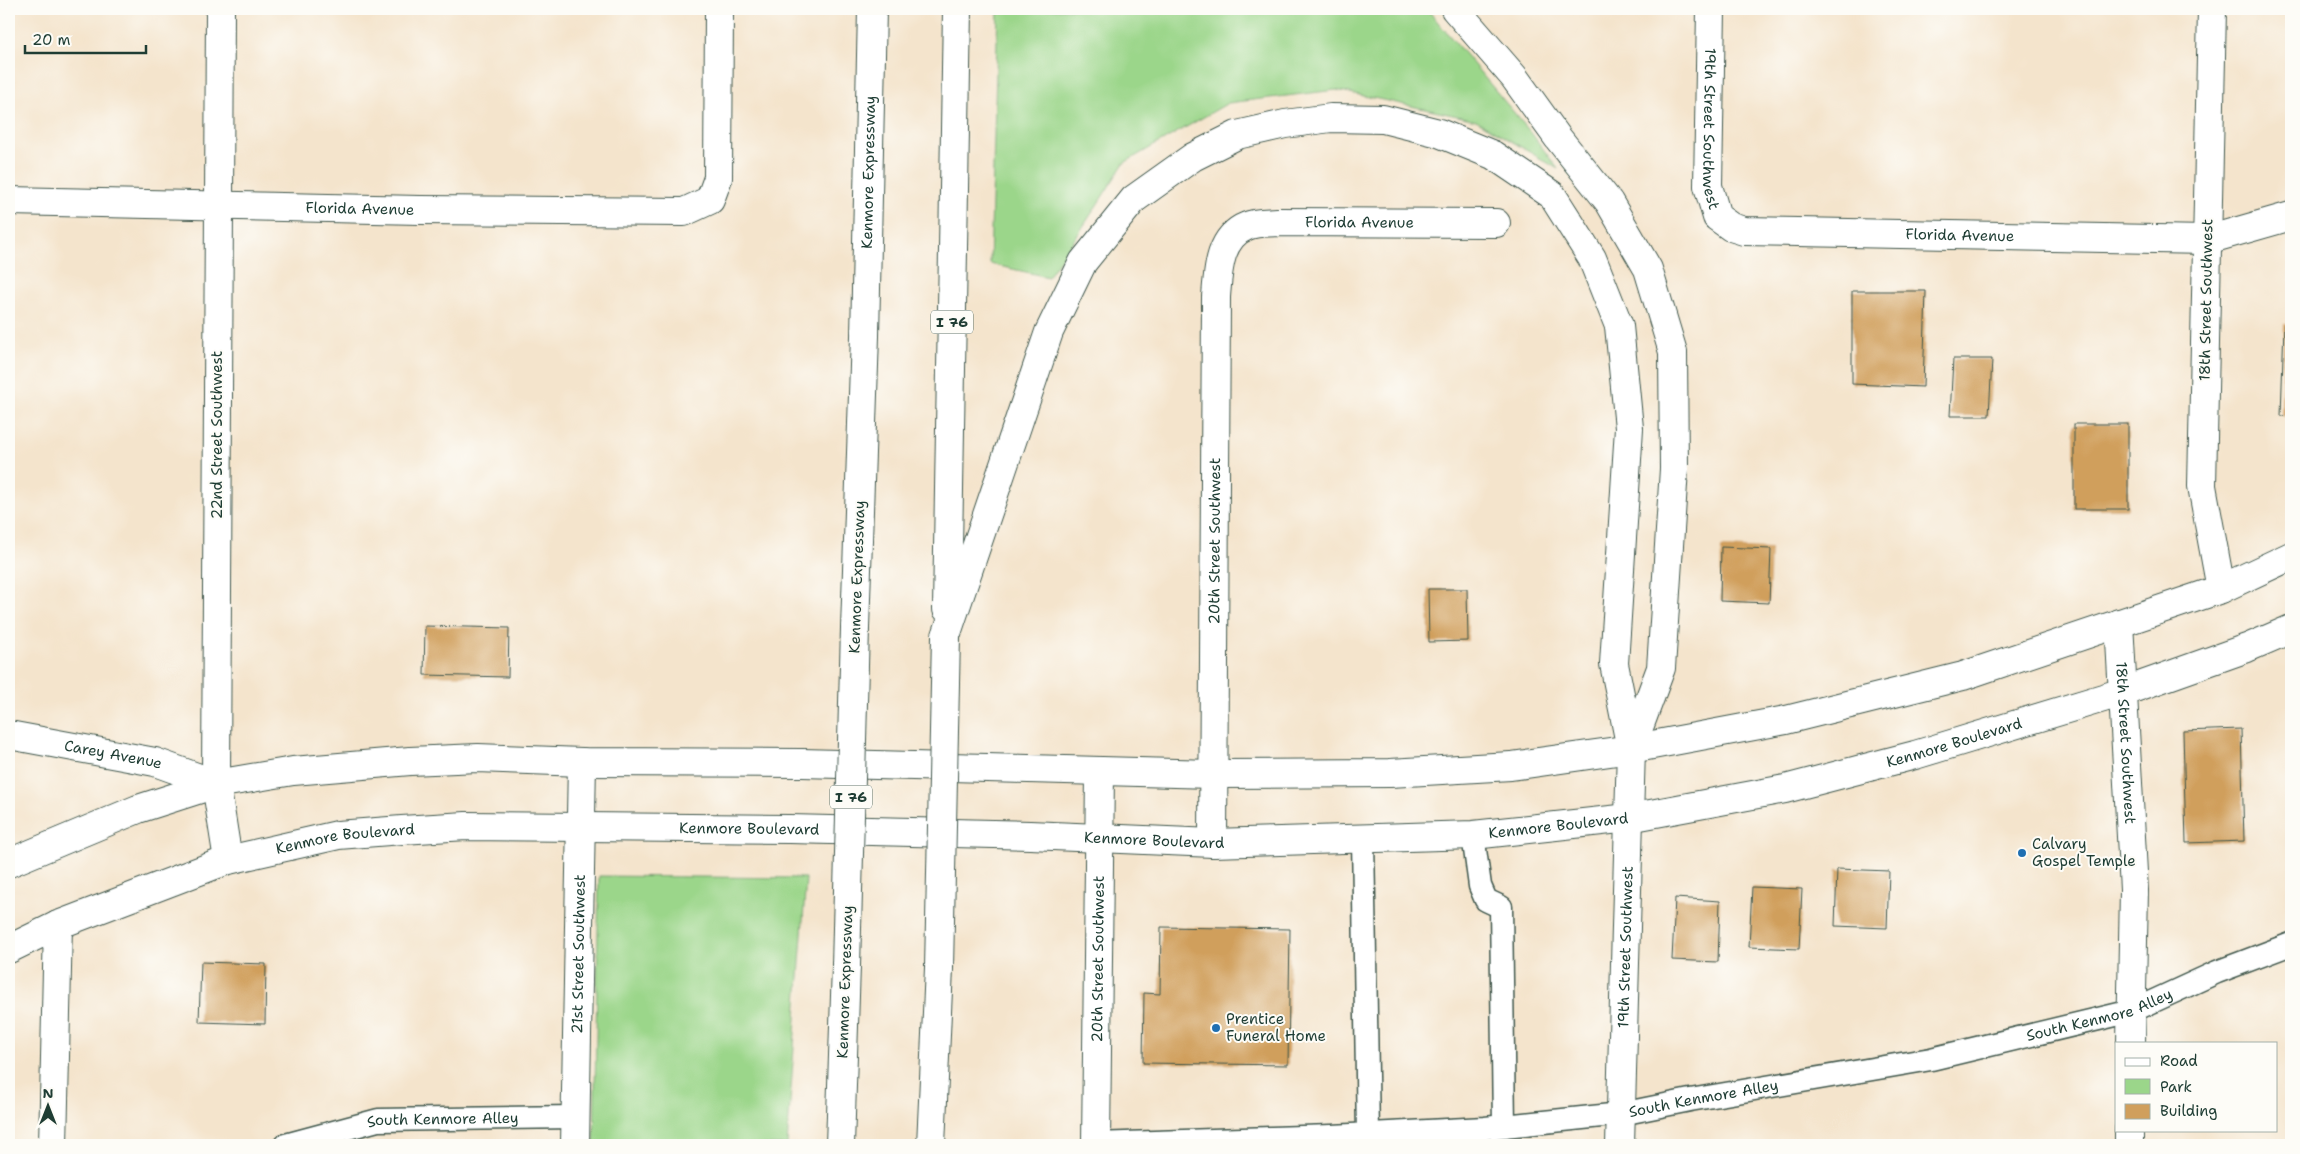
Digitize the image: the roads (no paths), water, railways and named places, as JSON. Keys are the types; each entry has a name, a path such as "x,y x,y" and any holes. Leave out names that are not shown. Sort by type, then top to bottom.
{"main road":[{"name":"22nd Street Southwest","path":"220,9 216,784 228,860"},
{"name":"Florida Avenue","path":"9,200 420,210 684,212 710,200 718,178 719,9"},
{"name":"Kenmore Expressway","path":"840,1145 855,628 866,336 872,9"},
{"name":"I 76","path":"932,1145 939,968 957,9"},
{"path":"1455,9 1514,78 1558,138 1609,202 1648,269 1673,352 1674,469 1661,668 1631,749"},
{"name":"19th Street Southwest","path":"1711,9 1708,186 1717,217"},
{"name":"18th Street Southwest","path":"2212,9 2202,486 2221,589"},
{"path":"946,636 1049,332 1083,262 1134,198 1193,158 1237,135 1285,124 1331,118 1383,119 1439,133 1493,155 1552,195 1592,258 1619,326 1629,428 1614,664 1631,749"},
{"name":"Florida Avenue","path":"1717,217 1732,227 1744,231 2207,240 2291,216"},
{"name":"Florida Avenue","path":"1228,240 1247,225 1278,222 1496,223"},
{"name":"20th Street Southwest","path":"1213,843 1216,297 1219,262 1228,240"},
{"path":"9,863 138,809 216,784 293,771 410,761 478,758 582,762 802,763 1212,774 1390,773 1492,767 1631,749 1786,720 1963,676 2221,589 2291,556"},
{"name":"18th Street Southwest","path":"2119,623 2134,890 2131,1042"},
{"name":"Kenmore Boulevard","path":"9,949 58,925 228,860 338,835 466,826 581,827 790,829 1030,835 1213,843 1473,835 1629,818 1794,786 1915,755 2124,692 2247,648 2291,629"},
{"name":"Carey Avenue","path":"9,735 155,762 216,784"},
{"name":"19th Street Southwest","path":"1620,1145 1631,749"},
{"name":"21st Street Southwest","path":"575,1145 582,762"},
{"name":"20th Street Southwest","path":"1096,1145 1100,771"},
{"path":"53,1145 58,925"},
{"path":"2129,1132 2129,1145"}],"lane":[{"path":"1473,835 1480,886 1486,900 1501,907 1504,1126"},
{"path":"1363,839 1368,1134"},
{"name":"South Kenmore Alley","path":"1096,1145 1368,1134 1504,1126 1621,1114 1690,1100 1930,1059 2132,1011 2217,972 2291,944"},
{"name":"South Kenmore Alley","path":"284,1145 378,1120 575,1117"}],"place":[{"name":"Calvary Gospel Temple","path":"2022,853"},
{"name":"Prentice Funeral Home","path":"1216,1028"}]}
